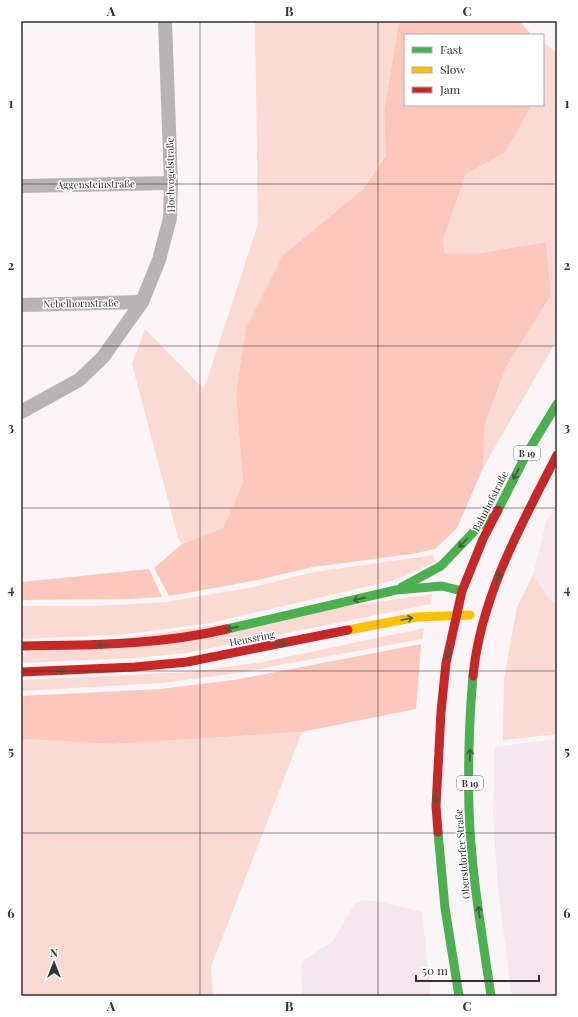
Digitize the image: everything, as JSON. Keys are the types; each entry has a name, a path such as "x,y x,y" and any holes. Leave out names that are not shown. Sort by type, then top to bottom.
{"main road":[{"name":"Bahnhofstraße","path":"456,615 462,591 500,504 527,453 557,404"},
{"name":"B 19","path":"485,615 511,543 557,455"},
{"path":"396,590 441,566 500,504"},
{"name":"Heussring","path":"21,646 117,644 206,634 396,590 442,586 462,591"},
{"path":"462,591 485,615"},
{"name":"Heussring","path":"21,672 135,667 187,662 433,615 485,615"},
{"name":"B 19","path":"456,615 446,663 440,712 436,806 445,908 459,996"},
{"name":"Oberstdorfer Straße","path":"485,615 474,668 470,711 469,810 477,903 491,996"}],"street":[{"name":"Hochvogelstraße","path":"21,412 80,380 103,357 142,302 159,260 170,218 171,183 165,21"},
{"name":"Aggensteinstraße","path":"21,186 171,183"},
{"name":"Nebelhornstraße","path":"21,305 142,302"}],"shaded area":[{"path":"255,21 399,21 384,112 386,154 363,189 283,255 236,395 243,483 223,528 182,544 178,538 132,364 145,329 204,389 258,224"},
{"path":"399,21 519,21 530,33 404,34 404,106 531,106 505,153 466,174 443,240 445,253 474,254 546,242 551,295 506,367 485,424 483,468 457,528 435,549 412,554 313,567 253,581 169,596 154,568 182,544 223,528 243,483 236,395 246,328 283,255 363,189 386,155 384,112"},
{"path":"544,43 557,53 557,340 483,468 485,424 506,367 551,295 546,242 474,254 445,253 443,240 466,174 505,153 531,106 544,106"},
{"path":"557,504 557,604 551,601 533,575 546,523"},
{"path":"433,555 435,562 395,580 205,624 118,635 21,639 21,606 96,606 167,602 254,587 314,572"},
{"path":"149,569 162,597 129,599 21,600 21,582"},
{"path":"533,575 551,601 557,604 557,734 503,740 504,679 517,607"},
{"path":"432,594 431,604 186,653 136,658 21,663 21,653"},
{"path":"424,628 422,639 231,674 161,683 21,691 21,680 188,672 263,662"},
{"path":"421,644 416,709 302,732 113,744 21,739 21,696 161,689 234,680"},
{"path":"302,732 211,967 213,996 21,996 21,739 113,744"},
{"path":"557,739 557,996 512,996 498,889 493,817 495,747"},
{"path":"363,900 377,901 422,912 431,996 302,996 301,962 332,942 355,904"}],"traffic: fast":[{"path":"498,510 527,453 557,404"},
{"path":"402,587 441,566 488,517"},
{"path":"227,629 396,590 442,586 462,591"},
{"path":"473,676 469,759 470,833 477,903 491,996"},
{"path":"438,832 445,908 459,996"}],"traffic: slow":[{"path":"348,630 417,617 470,615"}],"traffic: jam":[{"path":"473,676 477,646 484,618 504,562 557,455"},
{"path":"438,832 436,806 441,712 446,663 462,591 483,539 498,510"},
{"path":"21,646 151,641 227,629"},
{"path":"21,672 135,667 187,662 348,630"}]}
